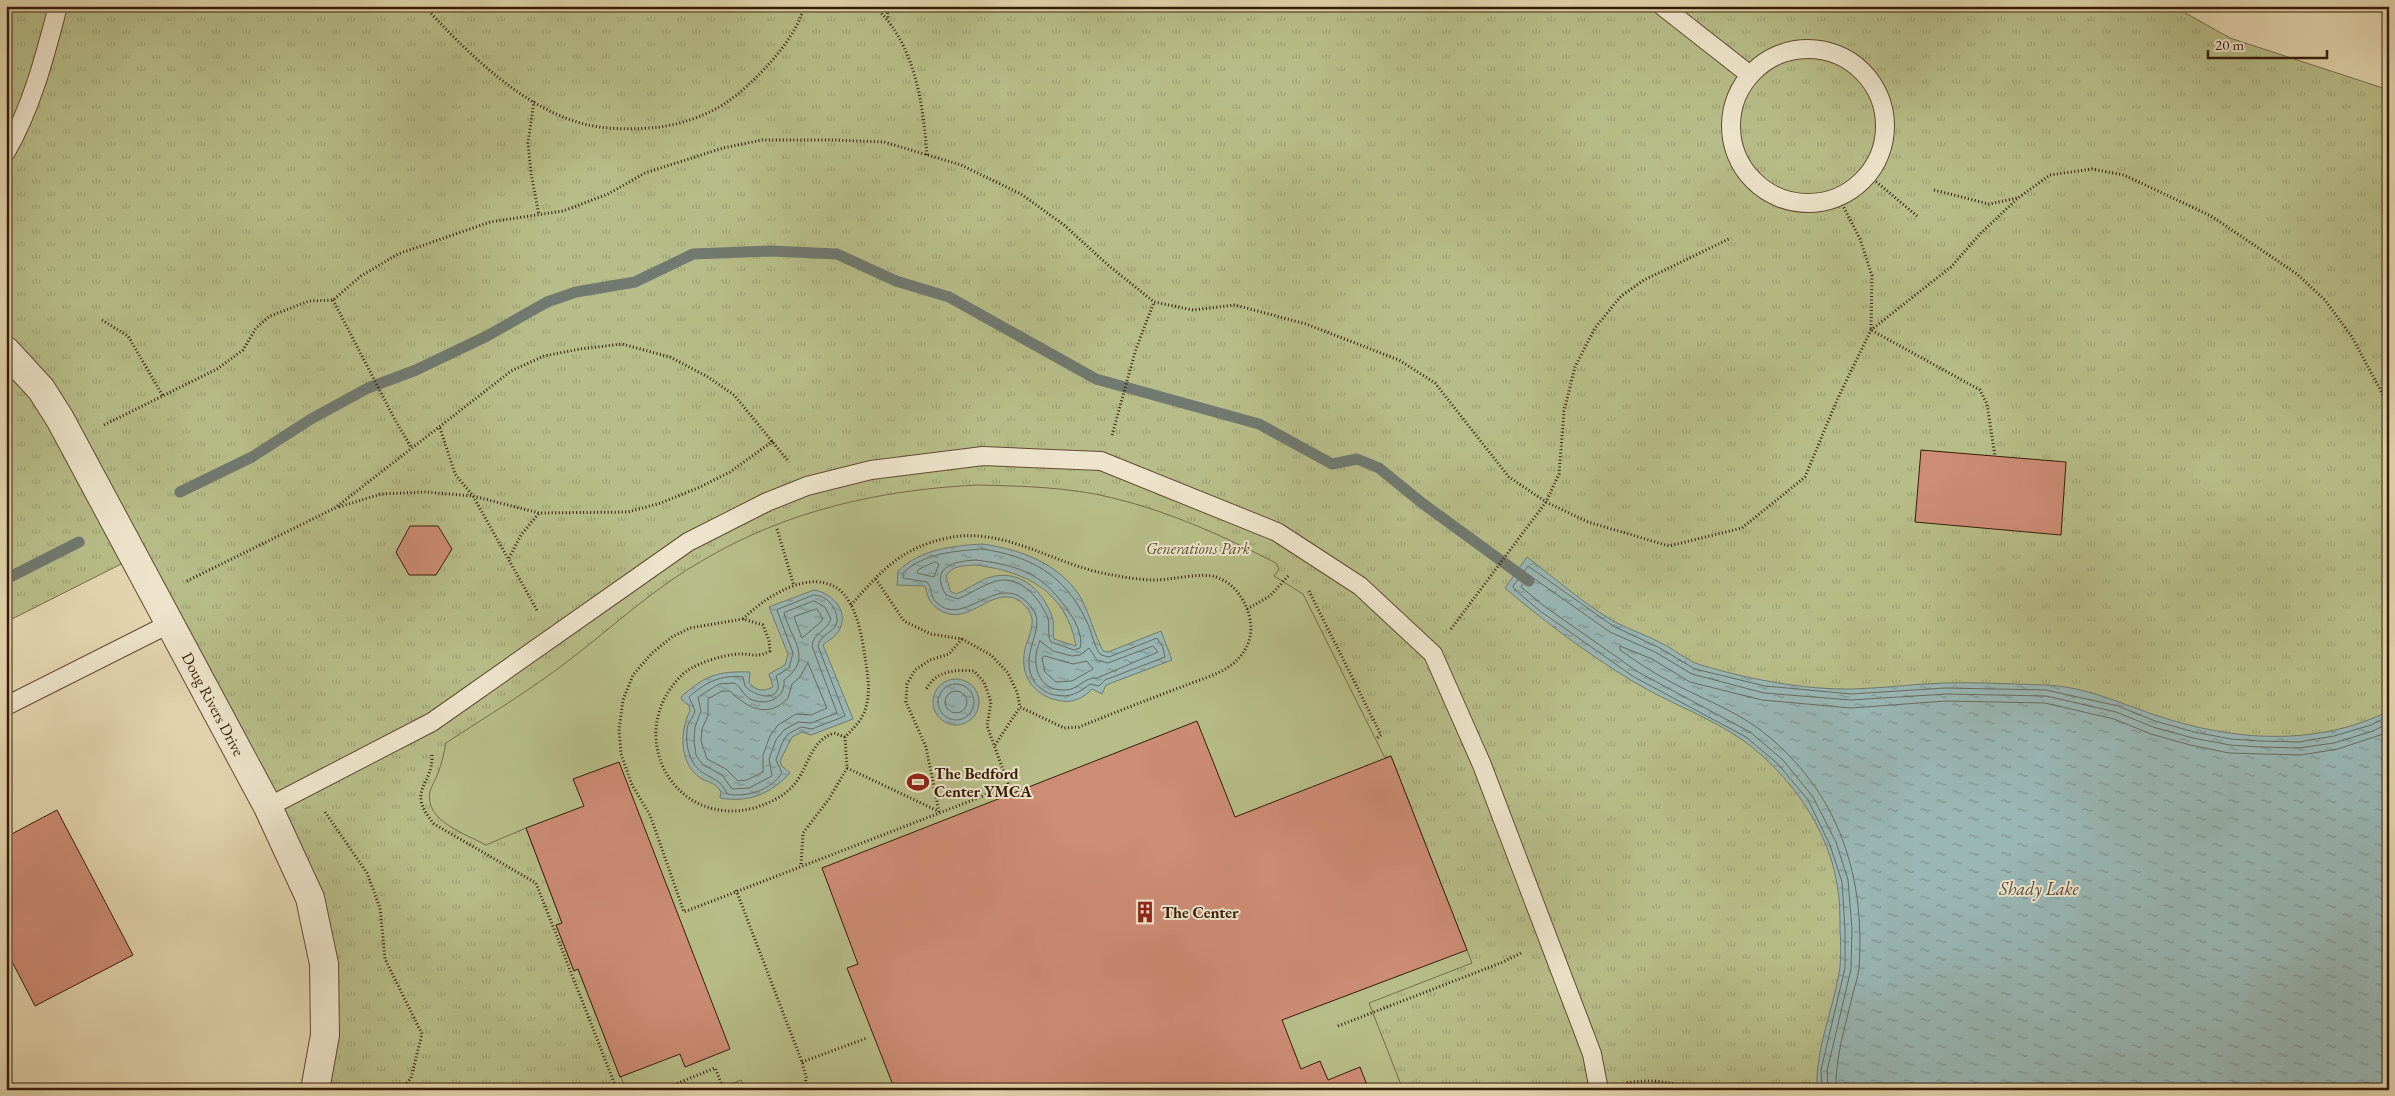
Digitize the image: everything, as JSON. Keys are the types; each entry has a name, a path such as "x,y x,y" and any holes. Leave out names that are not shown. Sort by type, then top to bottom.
{"street":[{"name":"Doug Rivers Drive","path":"6,351 40,389 60,419 171,622 268,807 310,898 324,964 325,1035 315,1090"}],"lane":[{"path":"6,152 18,131 45,58 58,6"},
{"path":"1662,6 1750,75"},
{"path":"1792,49 1818,49 1842,56 1862,70 1877,90 1885,114 1885,140 1876,164 1868,174 1861,183 1839,198 1814,204 1788,201 1764,190 1745,172 1734,148 1730,123 1736,97 1750,75 1769,59 1792,49"},
{"path":"268,807 432,722 688,542 746,511 806,486 871,470 983,456 1101,461 1277,532 1360,586 1433,654 1482,766 1592,1054 1599,1090"},
{"path":"6,706 171,622"}],"path":[{"path":"424,6 490,72 534,101 577,122 607,128 644,129 680,124 709,113 738,95 757,77 785,44 804,6"},
{"path":"874,6 888,18 918,80 927,155"},
{"path":"888,6 888,18"},
{"path":"534,101 528,143 531,173 539,215"},
{"path":"104,425 217,369 243,350 256,328 270,316 308,301 334,300 361,276 398,254 490,222 563,211 608,194 645,173 723,148 762,140 884,142 961,165 1021,194 1064,225 1108,265 1154,302 1193,310 1236,305 1306,324 1399,360 1435,383 1510,477 1546,502 1588,522 1669,546 1742,528 1805,477 1836,400 1872,330 1951,267 1981,233 2018,198 2050,175 2092,169 2124,175 2211,216 2297,274 2325,300 2352,337 2389,406"},
{"path":"1868,174 1917,216"},
{"path":"1934,190 1989,204 2018,198"},
{"path":"1839,198 1860,239 1872,276 1872,330"},
{"path":"1433,654 1546,502 1559,474 1564,411 1575,368 1595,328 1621,296 1644,280 1731,238"},
{"path":"334,300 394,418 411,447"},
{"path":"1113,432 1136,349 1154,302"},
{"path":"102,320 128,336 162,396"},
{"path":"1872,330 1980,390 1987,404 1995,456"},
{"path":"335,508 411,447 440,428 511,372 544,356 622,344 670,358 708,377 734,394 753,420 773,441 806,486"},
{"path":"440,428 455,474 473,496 509,558 551,638"},
{"path":"187,581 335,508 381,494 425,492 473,496 539,513 628,512 661,503 700,488 730,472 773,441"},
{"path":"509,558 521,535 539,513"},
{"path":"775,524 794,586"},
{"path":"851,605 875,578 900,556 922,544 970,534 999,538 1104,574 1156,580 1214,576 1228,583 1240,594 1248,609 1251,637 1246,650 1226,669 1079,727 1064,728 1057,726 1020,707"},
{"path":"1292,572 1297,577"},
{"path":"875,578 904,621 931,634 962,639 991,655 1008,673 1017,692 1020,707 994,745"},
{"path":"743,619 761,602 794,586 816,580 837,589 851,605 863,646 870,687 863,716 845,737 847,768 829,799 804,833 801,865"},
{"path":"1248,609 1270,596 1284,582"},
{"path":"1307,589 1312,595 1381,735 1376,739"},
{"path":"845,737 834,733 821,737 791,787 776,800 755,808 730,812 703,807 679,792 663,767 655,743 656,719 666,694 682,675 709,660 740,654 760,656 770,651 768,640 763,625 743,619 690,628 672,637 652,653 633,675 623,700 619,729 621,754 632,785 650,815 684,912 736,890 1009,786 987,726 991,702 984,682 974,671 957,670 939,675 926,690"},
{"path":"938,812 926,747 906,702 906,684 915,670 930,660 949,654 962,639"},
{"path":"432,722 432,765 422,786 420,801 424,812 434,824 536,883 617,1090"},
{"path":"847,768 938,812"},
{"path":"325,812 368,873 380,908 385,959 422,1034 411,1078 401,1090"},
{"path":"736,890 802,1062 806,1078 805,1090"},
{"path":"1338,1026 1503,962 1548,940"},
{"path":"802,1062 867,1038"},
{"path":"661,1090 715,1068 724,1090"},
{"path":"1599,1090 1642,1080 1682,1085 1692,1090"}],"green space":[{"name":"Generations Park","path":"6,6 2173,6 2230,38 2389,90 2389,1090 315,1090 310,898 135,557 6,622"},
{"name":"The Bedford Center YMCA","path":"977,485 1080,491 1155,510 1216,534 1276,563 1279,569 1274,576 1303,594 1385,758 1391,756 1472,963 1369,1003 1403,1090 746,1090 741,1080 715,1090 626,1090 578,969 574,971 556,925 562,923 526,828 486,845 457,831 439,818 433,810 430,801 430,791 443,758 446,743 553,672 669,582 705,559 737,542 769,527 802,515 836,506 905,492"}],"water":[{"path":"971,545 996,546 1024,554 1038,560 1062,576 1081,598 1103,651 1108,652 1161,631 1172,660 1106,685 1102,694 1092,689 1078,699 1066,701 1053,699 1039,692 1028,680 1025,672 1024,655 1032,622 1029,611 1020,601 1011,597 1000,598 969,612 952,614 943,612 933,605 925,586 897,585 898,571 917,558 937,550","holes":["976,565 995,568 1027,579 1053,598 1063,611 1071,627 1076,646 1054,639 1053,620 1044,599 1031,585 1023,580 1005,575 995,576 956,594 950,591 946,576 955,568"]},
{"name":"Shady Lake","path":"1527,557 1604,615 1621,625 1650,637 1691,661 1719,670 1776,683 1835,689 1956,683 2060,686 2088,692 2187,724 2245,735 2304,735 2361,723 2389,711 2389,1090 1817,1090 1819,1059 1837,983 1841,948 1840,907 1837,884 1825,843 1815,823 1791,786 1761,754 1744,741 1731,732 1647,690 1617,672 1568,638 1505,588"},
{"path":"814,590 828,595 841,611 841,625 838,632 823,645 853,719 811,735 802,732 792,737 780,761 782,766 790,773 767,791 749,798 720,798 721,792 719,789 694,773 685,757 683,738 686,719 690,711 689,706 681,699 682,696 698,683 713,676 729,672 750,672 749,683 760,690 773,687 769,674 785,665 788,654 769,607"},
{"path":"956,679 969,683 975,689 979,702 975,715 969,721 956,725 943,721 937,715 933,702 937,689 943,683"}],"building":[{"path":"1921,450 2066,462 2061,535 1915,522"},
{"path":"410,526 438,526 452,549 436,575 409,575 396,552"},
{"name":"The Center","path":"1197,721 1235,817 1391,756 1467,950 1282,1020 1301,1069 1320,1061 1328,1080 1360,1067 1369,1090 895,1090 847,968 858,964 822,868"},
{"path":"619,762 730,1049 685,1067 680,1054 620,1077 578,969 574,971 556,925 562,923 526,828 584,806 573,779"},
{"path":"57,810 133,955 35,1006 6,950 6,837"}],"waterway":[{"path":"180,492 252,457 311,419 368,388 416,370 487,336 547,302 576,292 635,282 693,254 771,251 837,254 896,281 949,297 1096,379 1259,424 1332,464 1357,459 1379,468 1422,503 1529,581"},
{"path":"6,579 79,542"}],"place":[{"name":"The Bedford Center YMCA","path":"918,782"},
{"name":"The Center","path":"1145,912"}]}
